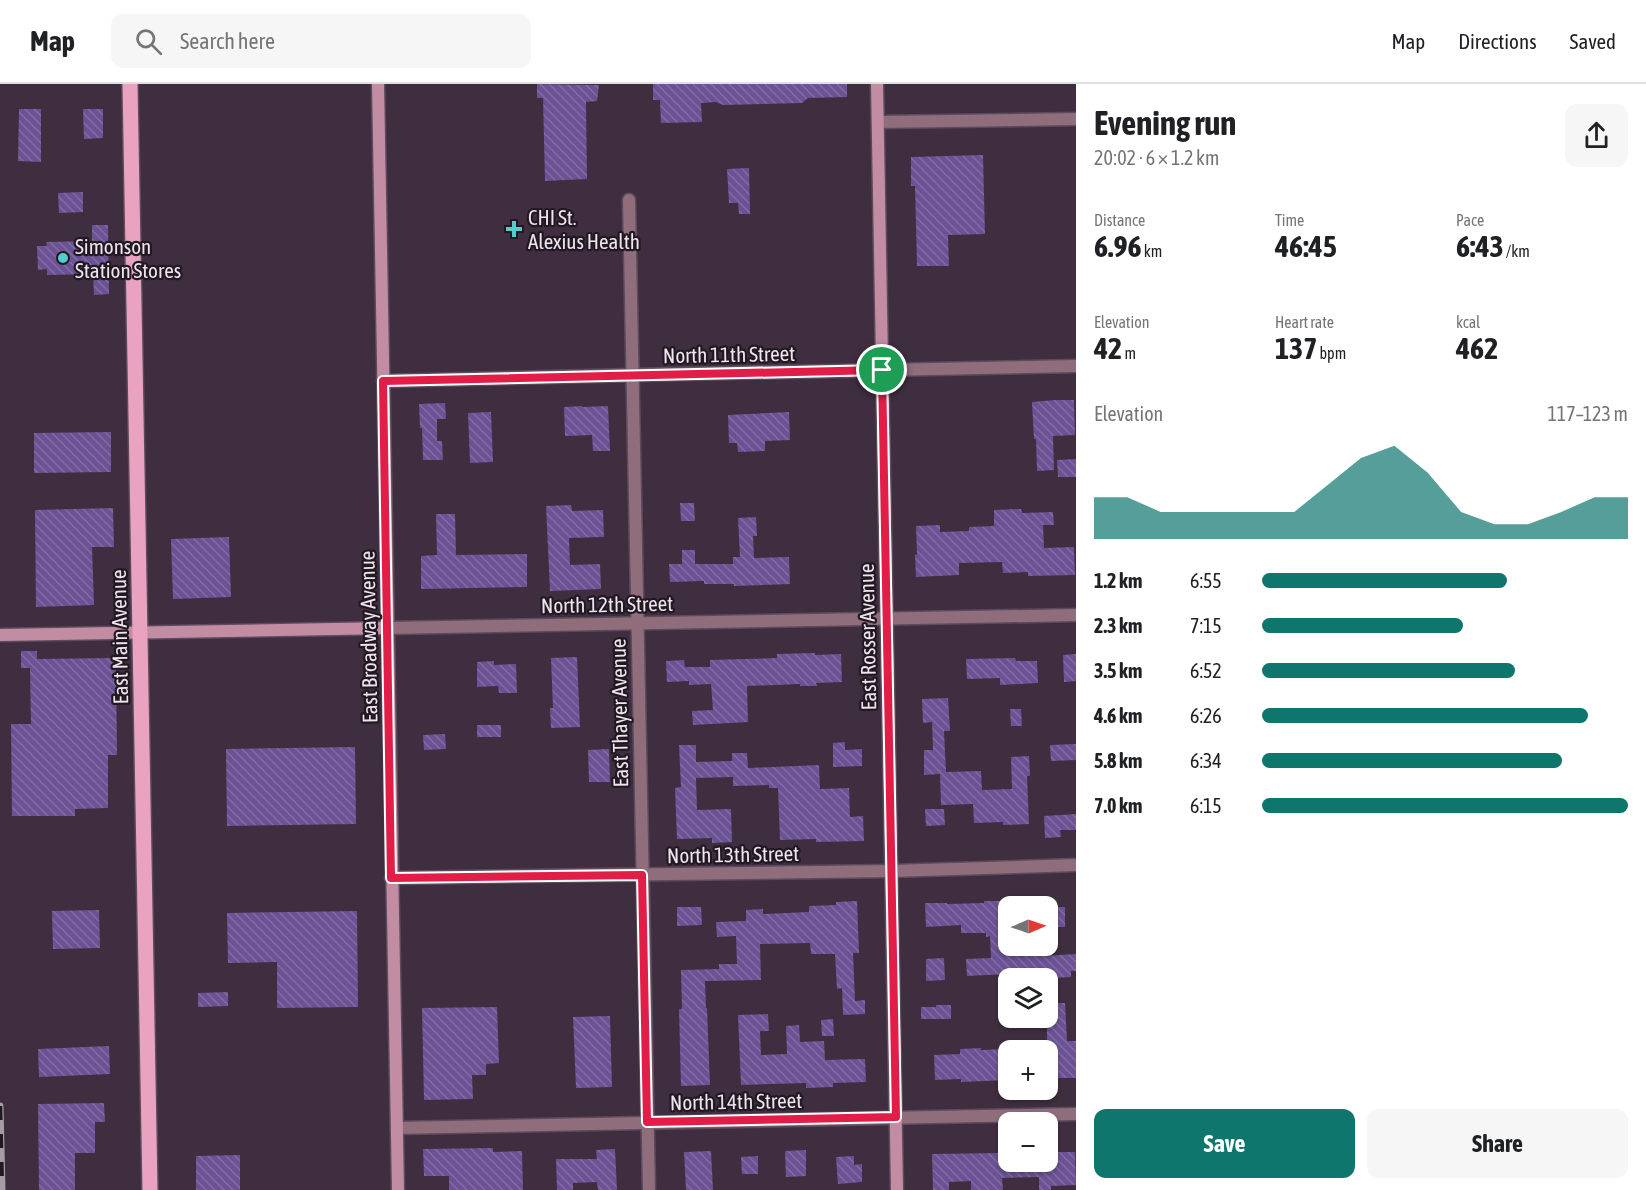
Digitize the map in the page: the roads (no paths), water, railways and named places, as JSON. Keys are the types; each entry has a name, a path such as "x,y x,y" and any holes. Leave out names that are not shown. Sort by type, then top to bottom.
{"main road":[{"name":"East Main Avenue","path":"130,84 150,1190"}],"street":[{"name":"East Broadway Avenue","path":"378,84 398,1190"},
{"name":"East Rosser Avenue","path":"877,84 897,1190"},
{"path":"878,122 1076,119"},
{"name":"East Thayer Avenue","path":"629,200 649,1190"},
{"name":"North 11th Street","path":"383,381 1076,366"},
{"name":"North 12th Street","path":"0,635 1076,615"},
{"name":"North 13th Street","path":"391,878 891,871 1076,865"},
{"name":"North 14th Street","path":"397,1128 1076,1114"}],"railway":[{"path":"0,1106 2,1190"}],"place":[{"name":"CHI St. Alexius Health","path":"514,229"},
{"name":"Simonson Station Stores","path":"63,258"}]}
